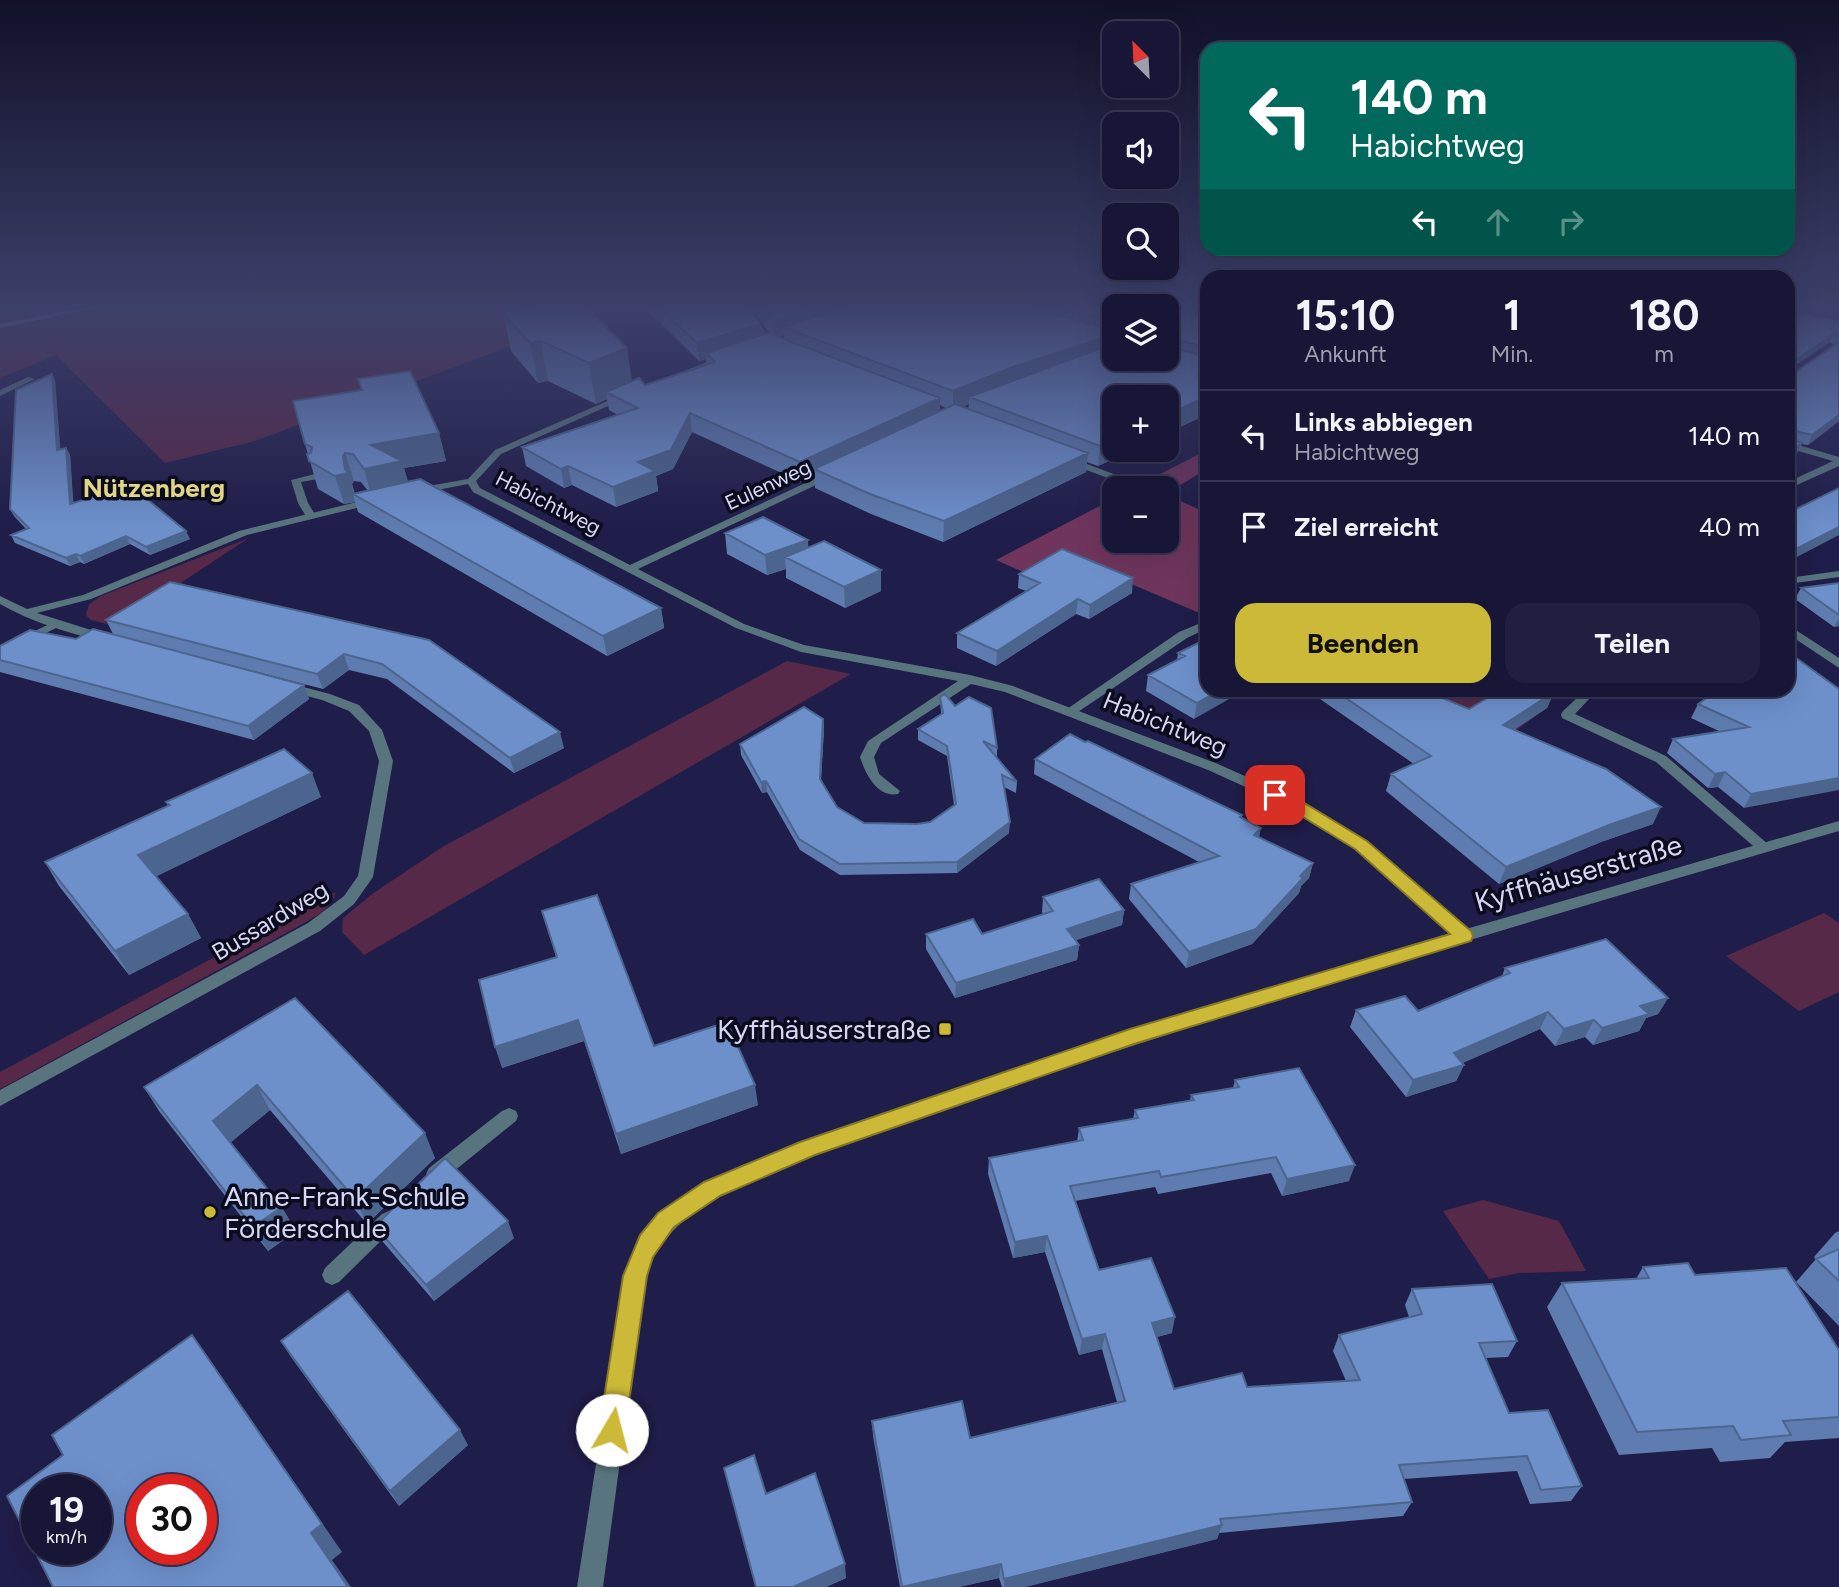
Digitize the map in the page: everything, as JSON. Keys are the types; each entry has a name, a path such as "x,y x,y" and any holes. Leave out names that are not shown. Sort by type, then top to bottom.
{"street":[{"path":"0,393 29,380"},
{"path":"654,385 667,380"},
{"path":"471,481 498,452 633,394"},
{"path":"1795,448 1839,461"},
{"path":"1055,455 1111,476"},
{"path":"1795,483 1839,461"},
{"name":"Eulenweg","path":"631,569 844,469"},
{"path":"311,516 303,503 296,480 315,477"},
{"name":"Habichtweg","path":"408,493 471,481 476,491 740,626 801,648 970,679 1010,689 1213,767 1295,804 1361,845 1464,936"},
{"path":"23,613 87,597 243,533 364,499 382,499"},
{"path":"1795,580 1839,574"},
{"path":"0,599 23,613 54,625 118,642"},
{"path":"0,652 54,625"},
{"path":"1070,710 1183,635 1200,627"},
{"path":"1795,633 1839,664"},
{"path":"893,792 873,776 867,757 875,741 970,679"},
{"name":"Bussardweg","path":"0,1098 314,928 349,900 365,877 386,761 375,730 354,708 326,697 274,683"},
{"path":"1583,699 1567,715 1661,759 1764,848"},
{"name":"Kyffhäuserstraße","path":"590,1587 635,1276 648,1243 661,1226 678,1210 712,1189 807,1149 1130,1037 1839,826"},
{"path":"426,1183 509,1116"},
{"path":"332,1275 408,1202"}],"shaded area":[{"path":"81,380 419,380 255,441 165,463"},
{"path":"1200,454 1200,473 1179,486 1179,476 1156,476"},
{"path":"1179,500 1200,510 1200,610 1197,612 1063,555 1028,574 996,560 1102,505 1102,553 1179,553"},
{"path":"249,538 115,626 91,620 86,615 89,604 101,596"},
{"path":"787,661 851,674 364,955 342,932 343,918 372,894 444,846"},
{"path":"1417,697 1511,697 1542,711 1509,736"},
{"path":"336,892 329,906 308,921 0,1089 0,1072"},
{"path":"1824,913 1839,923 1839,992 1799,1011 1726,956"},
{"path":"1483,1200 1559,1221 1586,1271 1520,1273 1489,1279 1443,1211"}],"building":[{"path":"38,380 52,380 57,450 66,448 70,504 131,486 186,531 146,547 126,536 80,556 76,554 66,558 11,535 29,528 10,509 16,390"},
{"path":"358,380 414,380 439,433 371,445 402,461 364,469 353,454 345,453 343,456 348,473 335,476 309,461 307,454 311,453 312,447 305,444 293,401 362,390"},
{"path":"634,380 641,380 645,385 660,380 893,380 940,398 800,462 690,413 671,450 638,462 655,471 613,487 568,466 561,469 522,447 638,408 606,392"},
{"path":"924,380 980,380 953,391"},
{"path":"1015,380 1200,380 1200,400 1179,409 1179,385 1102,385 1100,446 969,397"},
{"path":"1795,380 1839,380 1839,415 1812,435 1795,431"},
{"path":"955,404 1088,453 944,521 870,494 814,469"},
{"path":"420,479 661,608 603,636 353,494"},
{"path":"1839,488 1839,527 1796,549 1795,510"},
{"path":"763,517 808,540 765,555 725,533"},
{"path":"824,541 881,570 844,587 785,557"},
{"path":"1062,549 1133,578 1090,605 1078,599 997,651 957,633 1040,583 1019,574"},
{"path":"170,582 429,640 560,732 510,758 382,664 344,654 317,674 106,620"},
{"path":"1839,583 1839,615 1801,588"},
{"path":"93,629 304,685 248,726 0,660 0,646 30,630 76,639"},
{"path":"1200,642 1200,697 1208,697 1197,703 1148,675 1185,656 1178,653"},
{"path":"1795,657 1839,689 1839,778 1751,794 1725,772 1715,774 1673,739 1749,727 1698,704 1708,697 1795,697"},
{"path":"945,694 955,706 969,697 991,708 997,748 983,741 1017,782 1002,775 1010,822 957,862 840,864 799,839 766,781 761,782 740,744 804,707 823,719 820,779 837,807 864,823 930,822 956,804 947,746 918,729 943,713 940,697"},
{"path":"1344,697 1440,697 1469,709 1489,697 1546,697 1503,725 1606,769 1661,807 1506,867 1391,774 1431,756"},
{"path":"1070,734 1242,815 1240,817 1261,828 1254,835 1313,863 1300,876 1303,878 1256,929 1189,952 1131,884 1219,856 1035,759"},
{"path":"284,749 312,773 138,855 188,914 115,951 45,862 170,805 166,802"},
{"path":"1099,879 1124,910 1067,929 1079,945 956,983 926,934 973,919 982,934 1053,911 1043,897"},
{"path":"597,895 654,1046 727,1022 755,1085 616,1134 578,1020 495,1047 479,980 557,957 542,911"},
{"path":"1606,939 1668,998 1640,1006 1649,1014 1602,1028 1594,1020 1564,1029 1548,1012 1454,1053 1464,1065 1413,1080 1356,1010 1405,996 1418,1011 1510,973 1505,968"},
{"path":"295,998 425,1133 355,1199 257,1085 213,1121 282,1207 253,1227 144,1087"},
{"path":"1299,1068 1355,1165 1287,1179 1276,1157 1161,1177 1159,1171 1070,1186 1099,1270 1151,1258 1175,1317 1152,1323 1174,1389 1242,1373 1247,1387 1360,1380 1339,1335 1422,1314 1412,1289 1492,1284 1517,1341 1479,1343 1509,1413 1548,1410 1582,1486 1541,1490 1527,1456 1399,1465 1412,1502 1220,1519 1222,1525 1004,1579 1001,1564 902,1587 872,1421 962,1401 970,1438 1125,1401 1105,1334 1082,1339 1047,1236 1015,1242 989,1158 1083,1140 1079,1128 1138,1118 1135,1110 1194,1100 1191,1095 1239,1087 1235,1080"},
{"path":"445,1158 508,1221 426,1285 375,1226"},
{"path":"1839,1249 1839,1281 1816,1259"},
{"path":"1688,1263 1695,1275 1786,1268 1839,1350 1839,1417 1783,1421 1791,1435 1741,1440 1733,1426 1637,1432 1562,1283 1649,1278 1643,1267"},
{"path":"348,1291 460,1430 390,1491 281,1341"},
{"path":"192,1335 322,1524 311,1533 348,1587 53,1587 42,1565 112,1565 112,1474 37,1474 63,1455 52,1435"},
{"path":"754,1455 766,1494 815,1473 845,1564 793,1587 756,1587 724,1468"},
{"path":"21,1486 21,1524 7,1496"}],"place":[{"name":"Kyffhäuserstraße","path":"945,1029"},
{"name":"Anne-Frank-Schule Förderschule","path":"210,1212"}],"district":[{"name":"Nützenberg","path":"154,488"}],"route":[{"path":"612,1430 635,1276 642,1256 648,1243 666,1220 712,1189 807,1149 1130,1037 1464,936 1361,845 1295,804 1275,795"}]}
